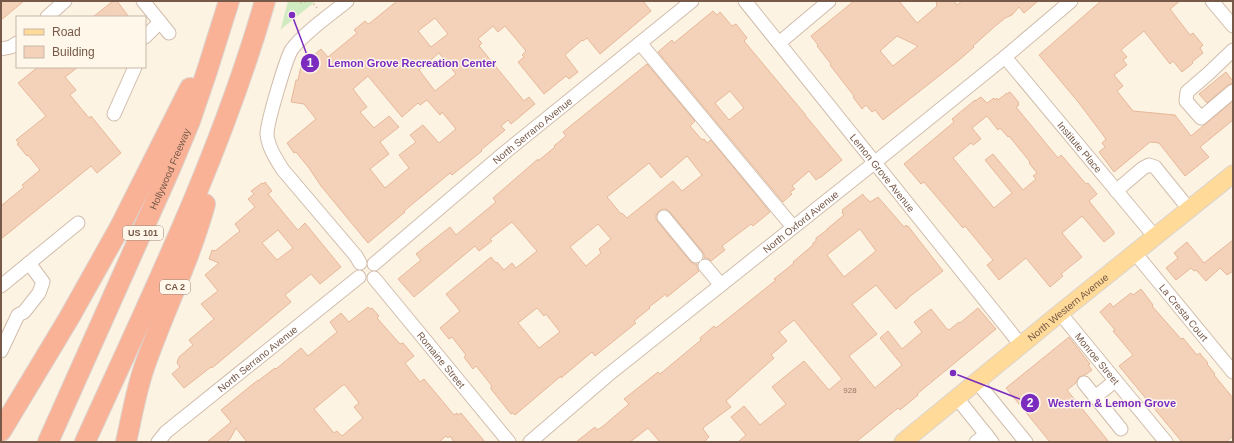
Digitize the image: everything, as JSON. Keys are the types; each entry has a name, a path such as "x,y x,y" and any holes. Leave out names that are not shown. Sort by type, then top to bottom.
{"highway":[{"name":"US 101","path":"85,442 180,233 222,132 265,1"},
{"path":"1,431 69,318 120,227 227,10"},
{"name":"Hollywood Freeway","path":"48,442 170,170 190,121 227,10"},
{"name":"CA 2","path":"126,442 136,394 144,366 182,271 202,215 222,132"}],"main road":[{"name":"North Western Avenue","path":"903,442 1233,174"}],"street":[{"path":"48,16 65,1"},
{"path":"143,1 169,33"},
{"path":"347,1 301,39 291,51 268,123 267,133 269,143 275,157 283,170 356,256 360,263"},
{"name":"North Serrano Avenue","path":"374,264 503,154 692,1"},
{"name":"Lemon Grove Avenue","path":"745,1 1021,345"},
{"path":"779,43 829,1"},
{"name":"North Oxford Avenue","path":"530,442 608,375 874,163 1005,57 1071,1"},
{"path":"1212,1 1233,26"},
{"path":"146,36 160,22"},
{"path":"640,43 793,228"},
{"path":"1,49 11,47 16,44"},
{"path":"1233,50 1187,92 1186,101 1201,118 1233,90"},
{"name":"Institute Place","path":"1005,57 1154,237"},
{"path":"114,114 135,68"},
{"path":"1116,191 1143,168 1149,165 1155,167 1189,209"},
{"path":"664,217 696,256"},
{"path":"1,286 78,223"},
{"name":"La Cresta Court","path":"1135,253 1233,372"},
{"path":"366,260 374,264 376,266 377,273 374,278 364,281 359,277 357,270 360,263 366,260"},
{"path":"1,351 18,315 24,312 39,293 43,282 29,263"},
{"path":"705,266 721,285"},
{"name":"North Serrano Avenue","path":"158,442 166,432 359,277"},
{"name":"Romaine Street","path":"374,278 508,442"},
{"name":"Monroe Street","path":"1060,313 1166,442"},
{"path":"1096,397 1116,381"},
{"path":"977,382 1026,442"},
{"path":"1084,383 1121,429"},
{"path":"957,398 985,439"}],"path":[{"path":"297,1 300,3 308,1"}],"green space":[{"path":"288,1 316,1 280,30 281,28"}],"building":[{"path":"1,1 24,1 1,20"},
{"path":"113,1 117,1 128,16 94,16"},
{"path":"397,1 643,1 651,11 600,54 587,38 583,41 582,40 565,55 578,72 569,79 566,76 544,94 518,62 524,57 522,55 526,51 505,26 498,32 493,26 478,39 482,43 479,46 524,101 529,97 535,104 511,124 508,120 501,126 505,130 481,150 482,151 452,175 450,173 368,243 321,186 309,168 296,152 294,153 287,143 316,119 304,104 291,102 301,66 321,49 328,57 357,33 354,30 365,21 368,24","holes":["435,18 448,34 431,47 418,31","439,53 456,74 435,91 419,70","368,76 402,117 418,103 420,105 427,100 440,115 442,112 456,129 439,143 423,125 410,135 416,142 399,155 409,168 385,188 370,169 389,154 380,142 399,127 389,116 374,128 360,112 367,107 353,89"]},
{"path":"854,1 899,1 917,23 937,6 936,1 954,1 957,5 962,1 1038,1 1024,13 1019,7 1012,15 1005,18 993,28 958,61 883,120 875,110 872,112 866,105 862,109 811,36","holes":["897,36 918,46 893,66 880,51"]},
{"path":"1101,1 1180,1 1170,9 1190,35 1193,33 1203,45 1200,48 1203,53 1182,72 1173,61 1170,64 1144,31 1121,50 1127,57 1123,60 1127,65 1114,75 1123,86 1117,91 1133,111 1175,115 1191,136 1233,101 1233,120 1200,147 1209,157 1185,176 1159,143 1150,142 1114,172 1099,152 1105,147 1102,143 1106,139 1079,103 1039,55"},
{"path":"713,11 717,15 720,12 732,26 736,24 747,38 744,41 842,160 816,180 809,171 792,186 795,189 790,192 792,194 783,202 658,52 672,40 674,43","holes":["730,91 744,108 729,120 715,103"]},
{"path":"647,64 695,121 690,126 702,140 704,139 707,143 711,140 770,212 753,226 751,224 722,246 725,250 711,261 704,258 702,251 670,212 666,209 659,211 656,215 658,222 690,261 697,264 699,271 667,297 666,294 649,307 650,308 634,321 636,323 595,356 592,352 515,415 513,413 511,414 491,389 492,386 476,366 473,369 464,357 466,355 452,337 449,339 440,328 460,311 446,294 491,257 504,270 512,263 516,268 537,251 512,222 490,239 492,241 479,251 475,246 414,297 398,279 421,260 416,254 450,227 456,235 496,202 493,198 538,159 538,161 555,147 554,146 566,136 563,132","holes":["687,156 702,175 682,191 673,181 627,218 622,213 621,214 607,197 649,163 661,178","598,224 611,239 599,249 601,253 586,266 570,247","537,308 544,316 546,314 560,332 539,348 518,323"]},
{"path":"37,68 77,68 65,77 76,90 70,95 89,118 91,116 121,153 97,173 91,166 1,239 1,206 24,187 22,185 40,170 17,144 19,143 16,140 46,116 18,83"},
{"path":"1226,72 1233,83 1228,85 1207,103 1199,94"},
{"path":"1009,92 1011,93 1019,103 1016,107 1058,158 1061,155 1086,184 1088,183 1097,194 1089,201 1114,232 1114,234 1104,242 1082,216 1062,233 1082,257 1061,274 1063,276 1050,287 1026,258 999,280 987,265 993,260 965,226 963,228 924,182 921,184 904,164 954,122 952,119 975,100 981,97 987,103 994,98 995,100 997,98 998,100","holes":["987,116 998,130 1000,128 1008,137 1009,136 1037,173 1033,176 1036,179 1023,190 993,154 985,160 1012,193 994,208 953,158 971,143 973,145 981,139 972,128"]},
{"path":"265,182 272,191 268,194 296,228 298,230 305,223 341,267 320,284 311,274 285,295 291,302 212,368 211,367 184,388 172,374 180,367 177,363 179,357 193,345 189,340 214,319 201,304 218,291 205,275 219,263 209,259 212,250 215,251 240,231 235,224 255,207 248,199 254,194 251,191 262,183 263,184","holes":["278,230 293,248 277,260 262,243"]},
{"path":"863,194 870,202 878,197 904,227 906,225 907,227 908,226 943,271 896,309 876,285 852,304 877,334 849,356 875,388 902,365 880,338 888,331 902,349 922,332 914,322 931,309 949,330 978,308 996,329 917,394 918,395 900,410 898,408 856,442 738,442 746,435 731,417 744,406 760,425 786,404 772,387 804,361 829,390 842,379 794,320 779,332 787,341 771,355 774,358 726,401 731,407 704,427 703,429 709,437 704,442 660,442 648,428 630,442 576,442 595,427 597,430 602,427 629,404 624,399 658,372 660,374 701,340 700,338 714,326 716,328 776,280 774,279 813,245 816,238 844,215 842,210","holes":["860,229 876,251 844,277 827,255"]},
{"path":"1233,240 1233,271 1227,275 1220,268 1206,281 1196,270 1194,271 1191,268 1176,280 1166,268 1178,258 1174,253 1187,242 1204,263"},
{"path":"1141,289 1153,305 1152,306 1181,339 1183,338 1197,355 1200,353 1215,374 1214,375 1233,398 1233,436 1226,442 1182,442 1119,366 1133,355 1113,331 1115,330 1100,312 1110,303 1113,307 1131,293 1133,295"},
{"path":"368,307 370,309 372,308 379,316 377,318 400,344 403,343 414,356 405,363 420,382 424,379 454,415 461,413 485,442 454,442 450,436 448,438 446,436 439,442 247,442 236,428 230,439 226,442 207,442 231,422 221,410 258,380 275,368 276,369 301,348 308,356 337,332 330,322 341,313 349,322","holes":["343,385 345,385 359,403 354,407 363,418 342,436 337,431 334,433 314,409"]},
{"path":"1069,337 1090,364 1088,365 1092,370 1079,377 1076,383 1067,390 1109,442 1050,442 1006,388"}],"place":[{"name":"Lemon Grove Recreation Center","path":"292,15"},
{"name":"Western & Lemon Grove","path":"953,373"}]}
